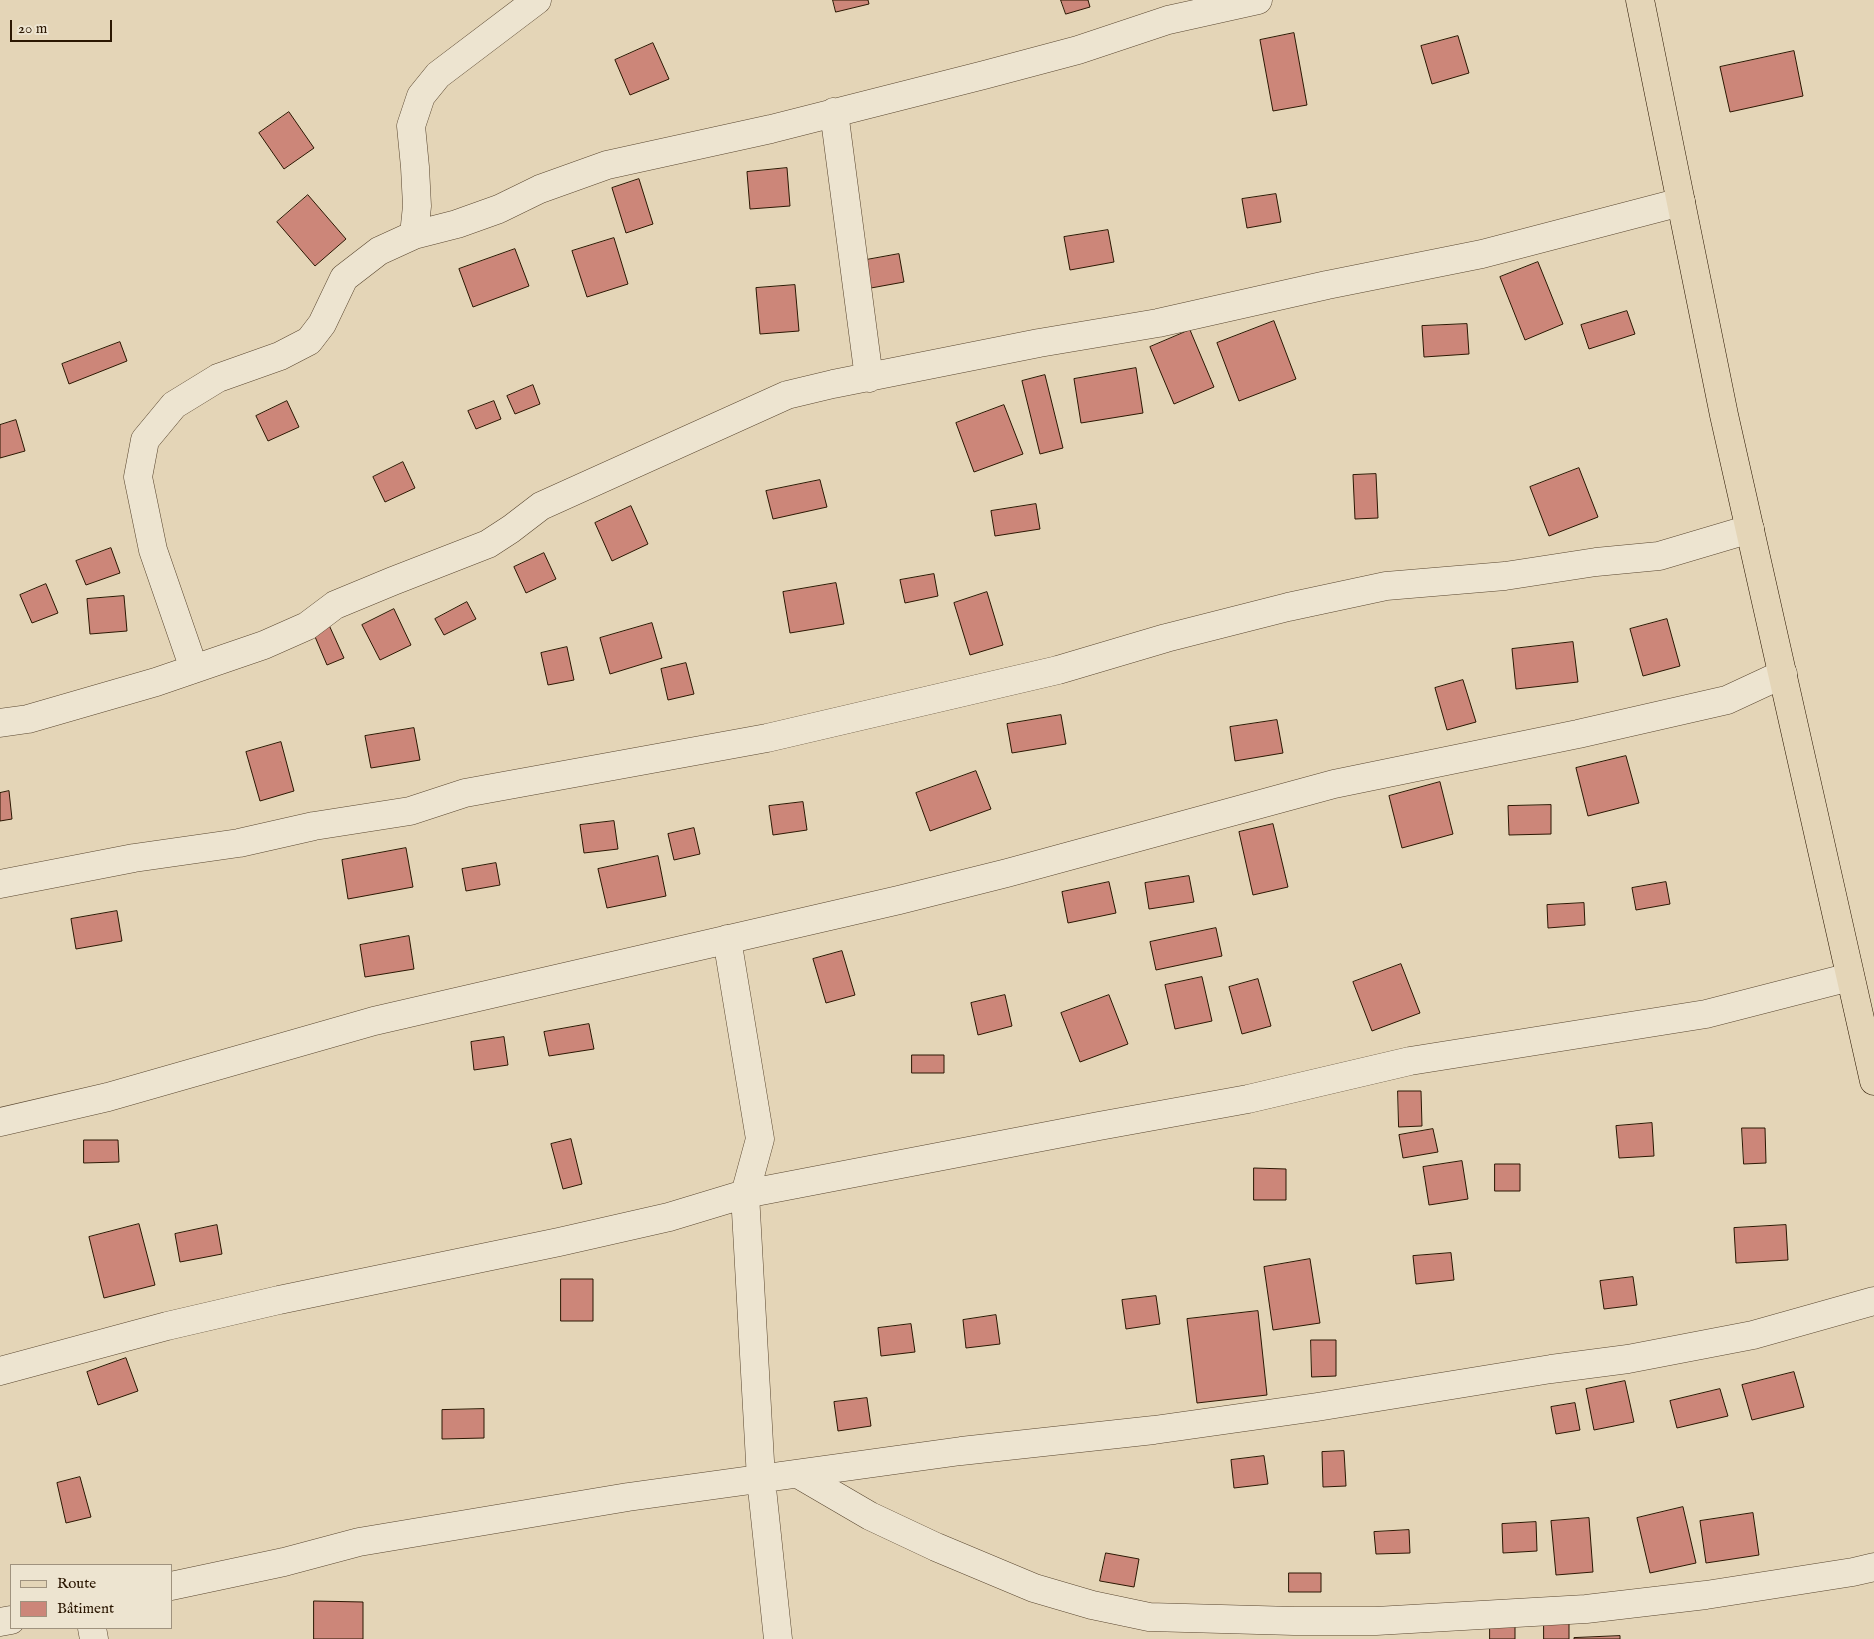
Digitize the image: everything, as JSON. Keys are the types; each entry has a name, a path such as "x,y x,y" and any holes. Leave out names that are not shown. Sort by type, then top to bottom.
{"main road":[{"path":"1640,0 1724,415 1874,1081"}],"street":[{"path":"414,235 417,206 412,126 421,96 438,75 476,45 520,15 537,0"},
{"path":"194,669 153,550 138,477 145,440 174,405 218,378 280,356 309,341 322,324 344,278 378,251 414,235 457,224 499,209 540,189 607,165 772,129 1078,50 1166,10 1258,0"},
{"path":"834,112 868,378"},
{"path":"0,722 28,719 156,682 264,645 307,626 335,605 393,580 488,544 511,530 541,506 787,395 1040,344 1158,323 1327,285 1482,254 1680,202"},
{"path":"0,884 124,860 239,842 314,826 410,811 465,793 768,738 1058,670 1166,638 1288,607 1369,589 1505,576 1596,562 1659,556 1750,530"},
{"path":"0,1122 17,1116 108,1097 374,1021 890,902 1007,873 1334,784 1569,736 1727,700 1783,674"},
{"path":"727,939 760,1138 745,1194 761,1479 778,1639"},
{"path":"0,1371 167,1326 279,1300 650,1221 745,1194 1248,1099 1410,1061 1706,1014 1850,978"},
{"path":"172,1586 284,1562 359,1542 619,1498 961,1451 1164,1429 1628,1359 1753,1335 1874,1301"},
{"path":"798,1474 870,1516 936,1547 1034,1588 1092,1605 1149,1617 1376,1621 1586,1609 1706,1595 1874,1567"}],"building":[{"path":"833,0 868,0 869,4 836,12"},
{"path":"1061,0 1088,0 1090,7 1066,14"},
{"path":"1294,33 1307,105 1273,111 1260,40"},
{"path":"1458,36 1469,73 1432,84 1421,46"},
{"path":"653,43 669,79 630,95 615,60"},
{"path":"1794,51 1803,96 1730,112 1720,67"},
{"path":"289,112 314,148 284,169 259,133"},
{"path":"787,168 790,206 750,209 747,172"},
{"path":"639,179 653,224 626,233 612,188"},
{"path":"1276,194 1281,222 1247,228 1242,199"},
{"path":"308,195 346,239 315,266 277,222"},
{"path":"1108,230 1114,262 1070,270 1064,237"},
{"path":"614,238 628,284 587,297 572,251"},
{"path":"515,249 529,286 473,307 459,269"},
{"path":"899,254 904,282 871,288 866,260"},
{"path":"1538,262 1563,324 1525,340 1500,277"},
{"path":"795,285 799,331 760,334 756,288"},
{"path":"1627,311 1635,334 1589,349 1581,325"},
{"path":"1274,321 1296,379 1239,401 1217,343"},
{"path":"1467,324 1469,354 1424,357 1422,326"},
{"path":"1190,330 1214,387 1174,404 1150,347"},
{"path":"120,342 127,361 69,384 62,364"},
{"path":"1136,368 1143,413 1081,423 1074,379"},
{"path":"1045,375 1063,448 1040,454 1022,381"},
{"path":"533,385 540,404 515,414 507,396"},
{"path":"287,401 299,427 268,441 256,416"},
{"path":"494,401 501,419 476,429 468,411"},
{"path":"1004,405 1023,454 974,472 956,423"},
{"path":"16,420 25,451 0,458 0,425"},
{"path":"403,462 415,488 385,502 373,477"},
{"path":"1579,468 1598,517 1549,536 1530,487"},
{"path":"1376,474 1378,518 1355,519 1353,475"},
{"path":"820,480 827,507 773,519 766,491"},
{"path":"1036,504 1040,529 995,536 991,511"},
{"path":"631,506 648,544 612,561 595,523"},
{"path":"111,548 120,573 86,585 76,561"},
{"path":"544,553 556,579 526,593 514,567"},
{"path":"934,574 938,596 905,603 900,580"},
{"path":"836,583 844,624 790,633 783,592"},
{"path":"46,584 58,613 32,623 20,595"},
{"path":"987,592 1003,645 970,655 954,603"},
{"path":"124,596 127,631 90,634 87,599"},
{"path":"467,602 476,619 444,635 435,619"},
{"path":"394,609 411,645 380,660 362,625"},
{"path":"1667,619 1680,666 1643,676 1630,629"},
{"path":"652,623 662,658 610,674 600,638"},
{"path":"329,625 344,658 327,665 313,632"},
{"path":"1573,642 1578,682 1516,689 1512,649"},
{"path":"567,647 574,680 548,685 541,653"},
{"path":"686,663 694,694 668,700 661,669"},
{"path":"1463,680 1476,722 1447,730 1435,688"},
{"path":"1061,715 1066,744 1012,753 1007,724"},
{"path":"1277,720 1283,753 1235,761 1230,727"},
{"path":"414,728 420,760 371,768 365,736"},
{"path":"281,742 294,791 260,801 246,752"},
{"path":"1626,756 1639,803 1588,816 1576,768"},
{"path":"976,771 991,809 930,831 916,793"},
{"path":"1440,782 1453,834 1402,848 1389,796"},
{"path":"9,791 12,819 0,821 0,793"},
{"path":"803,802 807,830 773,835 769,806"},
{"path":"1551,805 1551,834 1509,835 1508,806"},
{"path":"614,821 618,849 584,853 580,825"},
{"path":"1273,824 1288,887 1253,895 1239,832"},
{"path":"694,828 700,854 674,860 668,834"},
{"path":"406,848 413,887 348,899 342,860"},
{"path":"658,856 666,896 607,908 598,869"},
{"path":"496,863 500,885 466,891 462,869"},
{"path":"1189,876 1194,902 1149,909 1145,883"},
{"path":"1109,882 1116,913 1068,923 1062,892"},
{"path":"1666,882 1670,904 1636,910 1632,888"},
{"path":"1584,903 1585,925 1548,928 1547,905"},
{"path":"117,911 122,941 76,949 71,919"},
{"path":"1216,928 1222,956 1156,970 1150,942"},
{"path":"409,936 414,969 365,977 360,945"},
{"path":"842,951 855,995 826,1003 813,959"},
{"path":"1401,964 1420,1013 1372,1031 1353,982"},
{"path":"1202,977 1212,1021 1175,1029 1165,985"},
{"path":"1258,979 1271,1026 1242,1034 1229,987"},
{"path":"1005,995 1012,1026 978,1035 971,1003"},
{"path":"1109,995 1128,1044 1080,1062 1061,1013"},
{"path":"589,1024 594,1049 549,1056 544,1032"},
{"path":"504,1037 508,1065 474,1070 471,1042"},
{"path":"912,1055 944,1055 944,1073 912,1073"},
{"path":"1398,1091 1421,1091 1422,1126 1399,1127"},
{"path":"1652,1123 1654,1156 1619,1158 1616,1126"},
{"path":"1742,1128 1765,1128 1766,1163 1744,1164"},
{"path":"1433,1129 1438,1152 1403,1158 1399,1135"},
{"path":"571,1139 582,1184 563,1189 551,1144"},
{"path":"84,1140 118,1140 119,1162 84,1163"},
{"path":"1462,1161 1468,1199 1429,1205 1423,1167"},
{"path":"1495,1164 1520,1164 1520,1191 1495,1191"},
{"path":"1254,1168 1286,1169 1286,1200 1254,1200"},
{"path":"139,1224 155,1285 104,1298 89,1237"},
{"path":"217,1225 222,1254 180,1262 175,1234"},
{"path":"1786,1225 1788,1260 1736,1263 1734,1228"},
{"path":"1451,1253 1454,1280 1416,1284 1413,1256"},
{"path":"1310,1259 1320,1323 1273,1330 1264,1267"},
{"path":"1633,1277 1637,1305 1604,1309 1600,1281"},
{"path":"561,1279 593,1279 593,1321 561,1321"},
{"path":"1156,1296 1160,1324 1126,1329 1122,1300"},
{"path":"1258,1311 1267,1395 1197,1403 1187,1319"},
{"path":"996,1315 1000,1344 966,1348 963,1320"},
{"path":"911,1324 915,1352 881,1356 878,1328"},
{"path":"1311,1340 1336,1340 1336,1376 1312,1377"},
{"path":"126,1358 138,1391 98,1405 87,1372"},
{"path":"1794,1372 1804,1407 1752,1420 1742,1385"},
{"path":"1625,1381 1634,1422 1594,1430 1586,1389"},
{"path":"1720,1389 1728,1416 1677,1428 1670,1401"},
{"path":"867,1398 871,1426 838,1431 834,1402"},
{"path":"1575,1403 1580,1430 1556,1434 1551,1407"},
{"path":"484,1409 484,1438 442,1439 442,1410"},
{"path":"1344,1451 1346,1486 1323,1487 1322,1452"},
{"path":"1264,1456 1268,1484 1234,1488 1231,1460"},
{"path":"80,1477 91,1517 66,1523 57,1483"},
{"path":"1683,1507 1696,1563 1650,1573 1637,1518"},
{"path":"1753,1513 1759,1555 1706,1563 1700,1521"},
{"path":"1589,1518 1593,1572 1556,1575 1551,1521"},
{"path":"1536,1522 1537,1551 1503,1553 1502,1524"},
{"path":"1409,1530 1410,1553 1376,1554 1374,1532"},
{"path":"1106,1553 1139,1559 1134,1587 1100,1581"},
{"path":"1289,1573 1321,1573 1321,1592 1289,1592"},
{"path":"314,1601 363,1602 363,1639 314,1639"},
{"path":"1544,1623 1569,1623 1569,1639 1544,1639"},
{"path":"1490,1625 1515,1625 1515,1639 1490,1639"},
{"path":"1620,1636 1620,1639 1574,1639 1574,1638"}]}
